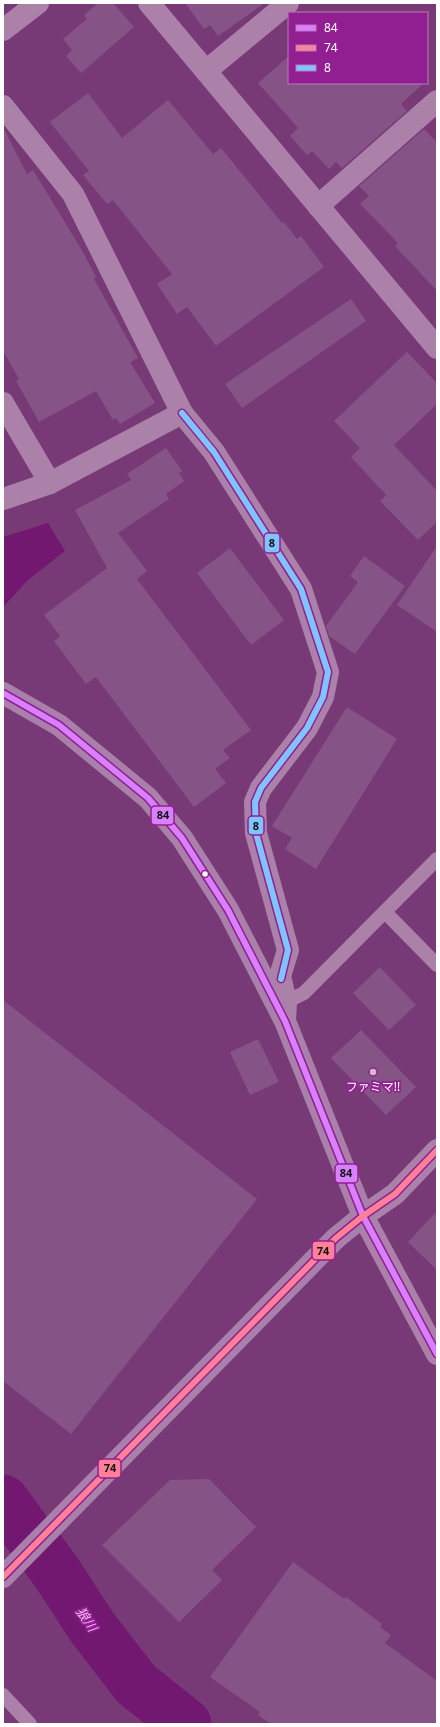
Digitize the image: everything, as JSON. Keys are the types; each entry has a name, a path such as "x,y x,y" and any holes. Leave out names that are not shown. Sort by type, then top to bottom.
{"main road":[{"path":"3,693 59,725 148,798 182,838 228,910 286,1011 363,1216 336,1238 3,1577"}],"street":[{"path":"3,30 38,3"},
{"path":"149,3 437,348"},
{"path":"206,71 288,3"},
{"path":"318,206 436,105"},
{"path":"3,106 73,194 182,413 214,452 301,589 328,672 323,697 307,728 261,788 255,802 256,833 288,950 280,976 286,1011"},
{"path":"3,403 50,483"},
{"path":"3,499 50,483 182,413"},
{"path":"437,1150 395,1194 363,1216 437,1354"}],"lane":[{"path":"286,1011 437,859"},
{"path":"385,912 437,965"},
{"path":"3,1695 30,1724"}],"shaded area":[{"path":"48,523 65,551 28,580 3,607 3,537"}],"building":[{"path":"98,3 113,3 134,27 81,73 66,56 72,50 63,39 87,19 84,15"},
{"path":"185,3 265,3 218,36 210,25 204,29"},
{"path":"288,57 288,84 423,84 401,104 407,111 342,168 336,162 329,169 312,151 307,155 290,136 298,128 258,83"},
{"path":"88,93 122,138 168,100 213,154 221,148 282,223 284,222 297,239 301,236 324,267 216,346 187,307 177,314 157,284 172,274 113,200 107,204 83,175 89,171 50,122"},
{"path":"3,127 27,174 33,170 83,252 96,277 94,279 138,358 130,362 155,403 120,424 116,418 113,420 96,391 39,422 16,381 19,379 3,351"},
{"path":"424,129 437,142 437,291 395,246 398,243 360,204 369,196 359,186"},
{"path":"351,299 366,321 242,408 225,384"},
{"path":"407,352 437,383 437,404 394,445 437,491 437,522 418,540 380,501 386,495 351,457 360,448 334,421"},
{"path":"166,448 182,471 179,473 184,481 166,494 169,499 118,533 147,571 137,579 251,730 223,750 230,758 215,769 226,783 194,807 96,677 86,684 54,641 60,636 44,615 107,568 75,510 131,480 127,474"},
{"path":"437,546 437,632 397,605"},
{"path":"230,548 284,620 251,645 197,573"},
{"path":"364,556 405,586 355,654 329,636 326,626 358,582 350,576"},
{"path":"347,707 397,739 316,869 285,849 292,838 272,826"},
{"path":"380,967 416,1005 389,1030 353,993"},
{"path":"3,1000 257,1199 71,1434 3,1381"},
{"name":"ファミマ!!","path":"361,1030 416,1087 386,1115 331,1058"},
{"path":"258,1039 279,1082 250,1095 230,1052"},
{"path":"437,1211 437,1270 408,1242"},
{"path":"209,1479 256,1527 212,1570 222,1580 179,1622 102,1545 170,1480"},
{"path":"293,1562 344,1599 346,1597 382,1624 380,1627 391,1635 385,1643 437,1681 437,1724 271,1724 258,1715 260,1712 210,1677"}],"waterway":[{"name":"狼川","path":"3,1500 57,1573 92,1627 136,1684 186,1724"}],"transit line":[{"name":"8","path":"182,413 214,452 301,589 328,672 323,697 307,728 261,788 255,802 256,833 288,950 281,979"},
{"name":"84","path":"3,693 59,725 148,798 182,838 228,910 285,1021 363,1216 437,1354"},
{"name":"74","path":"3,1577 336,1238 363,1216 395,1194 437,1150"}],"place":[{"name":"ファミマ!!","path":"373,1072"}]}
